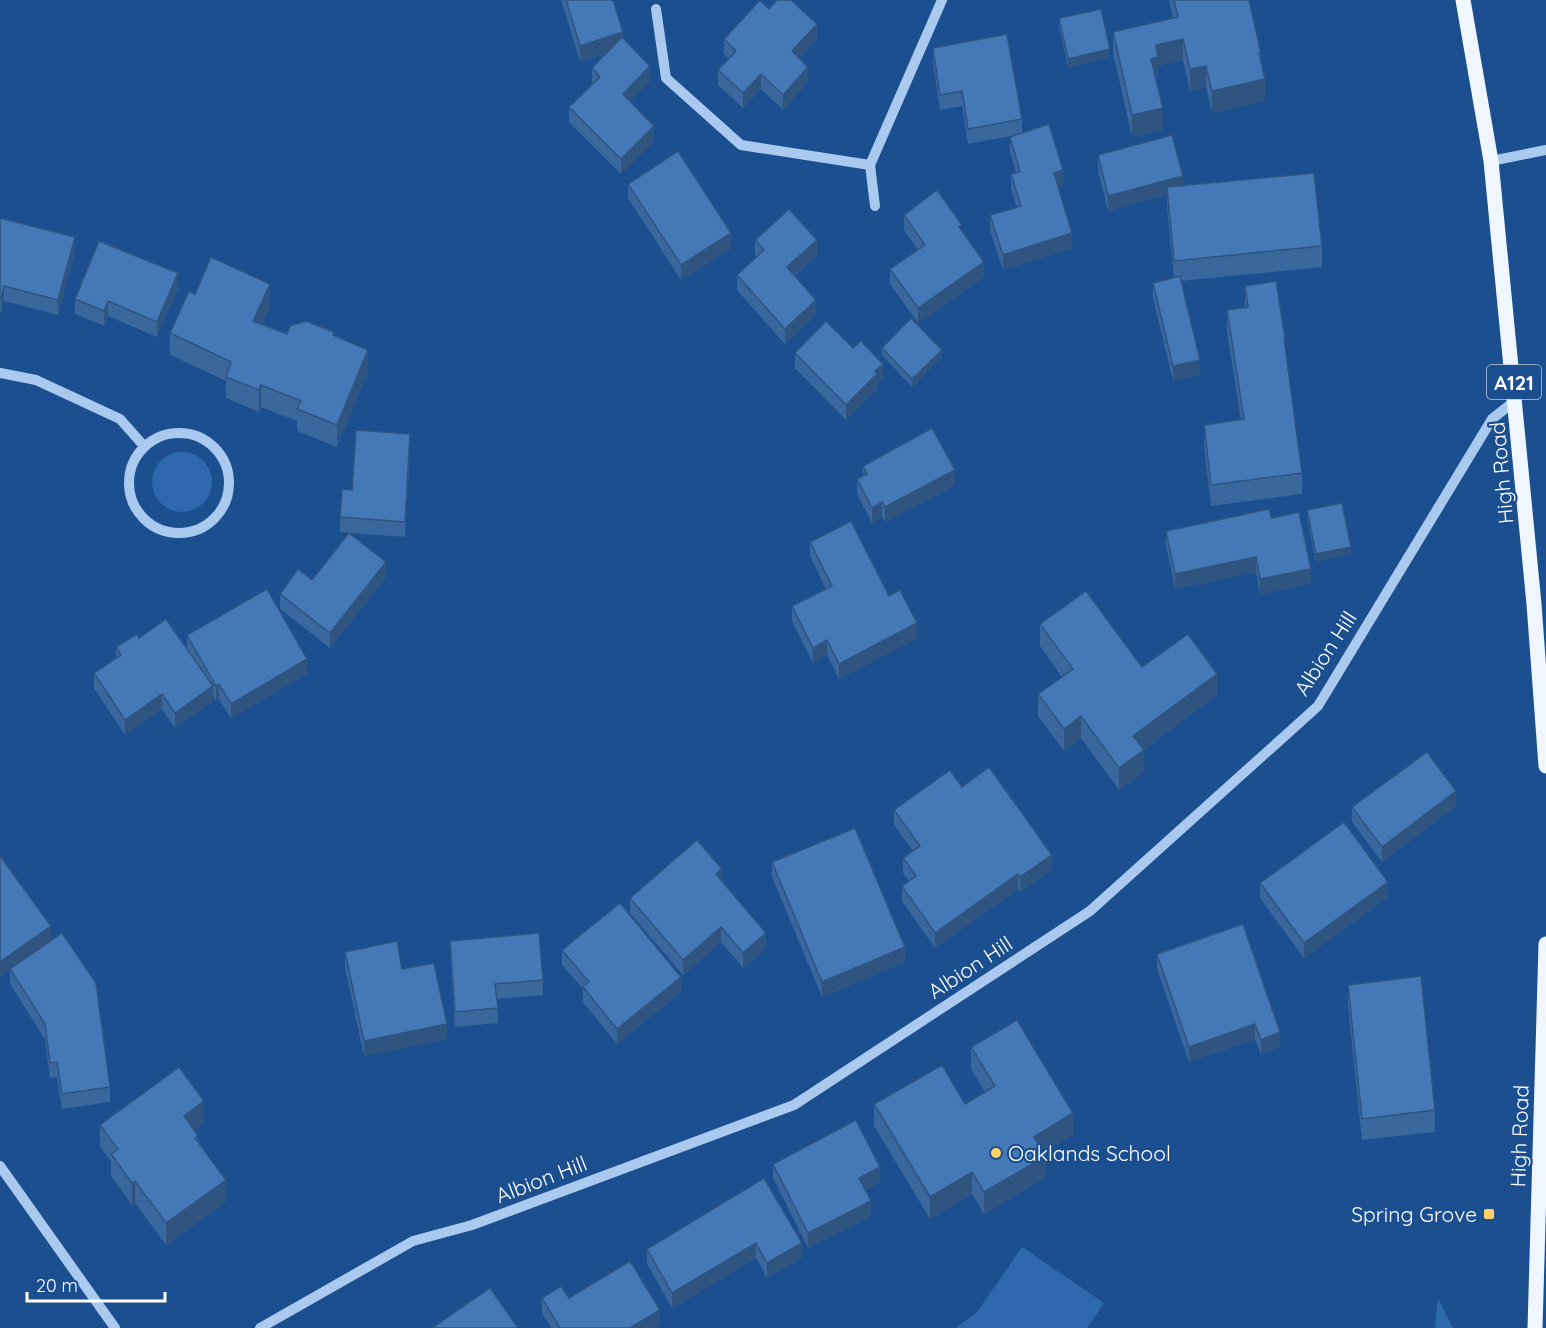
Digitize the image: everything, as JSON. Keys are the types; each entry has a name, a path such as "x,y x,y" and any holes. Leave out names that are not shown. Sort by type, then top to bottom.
{"main road":[{"name":"High Road","path":"1463,0 1491,161 1516,400 1546,766"},
{"name":"High Road","path":"1535,1328 1546,944"}],"street":[{"path":"875,206 870,165 942,0"},
{"path":"656,9 666,78 741,145 870,165"},
{"path":"1491,161 1546,150"},
{"path":"0,373 36,380 120,419 144,446"},
{"name":"Albion Hill","path":"260,1328 413,1241 472,1225 794,1105 1090,911 1318,706 1492,419 1516,400"},
{"path":"182,432 203,438 219,452 228,470 229,491 221,511 206,525 186,532 165,531 147,521 134,505 129,484 132,464 144,446 162,435 182,432"},
{"path":"0,1166 115,1328"}],"shaded area":[{"path":"176,452 188,452 199,457 207,465 212,482 210,494 199,507 188,512 176,512 165,507 157,499 152,488 152,476 157,465 165,457"},
{"path":"1022,1247 1104,1303 1087,1328 956,1328 977,1312"},
{"path":"1438,1298 1453,1328 1435,1328"}],"building":[{"path":"566,0 613,0 623,32 580,46"},
{"path":"760,0 769,9 777,0 791,0 817,24 792,51 808,67 783,95 761,74 743,93 718,70 736,51 724,39"},
{"path":"1174,0 1249,0 1265,79 1212,91 1206,66 1190,69 1183,39 1156,45 1158,57 1151,59 1163,108 1132,115 1113,32 1178,17"},
{"path":"1101,9 1110,49 1068,59 1059,18"},
{"path":"1007,34 1022,119 968,129 962,91 940,95 933,48"},
{"path":"622,37 650,66 623,94 654,126 621,159 569,107 600,77 592,68"},
{"path":"1049,124 1063,170 1054,173 1072,233 1003,255 990,215 1021,206 1011,174 1020,172 1010,137"},
{"path":"1172,135 1183,176 1108,196 1098,155"},
{"path":"678,151 731,233 681,265 628,184"},
{"path":"1314,173 1322,246 1174,261 1167,187"},
{"path":"937,190 962,225 959,227 984,262 918,308 890,269 925,245 904,215"},
{"path":"789,209 817,240 787,267 816,300 785,329 737,275 764,250 755,240"},
{"path":"0,218 75,237 58,300 4,286 0,297"},
{"path":"99,241 178,273 157,322 108,301 104,311 75,299"},
{"path":"211,257 270,284 253,321 287,334 290,326 306,321 334,332 333,335 368,350 337,425 297,409 301,401 261,385 259,390 226,377 231,362 170,333 189,291 195,294"},
{"path":"1180,276 1200,360 1173,366 1153,283"},
{"path":"1276,281 1302,473 1211,485 1204,425 1244,419 1227,310 1248,307 1245,286"},
{"path":"911,318 942,350 912,379 882,348"},
{"path":"826,321 853,348 861,341 883,364 875,371 877,374 846,405 795,353"},
{"path":"932,428 955,470 885,507 882,502 872,508 857,479 867,474 863,466"},
{"path":"356,430 410,434 405,522 340,517 342,489 352,490"},
{"path":"1342,503 1351,547 1316,554 1307,510"},
{"path":"1269,509 1271,518 1299,512 1311,569 1260,579 1256,557 1175,574 1166,531"},
{"path":"851,521 889,596 900,590 917,623 839,664 827,640 813,648 792,606 832,586 810,542"},
{"path":"349,533 386,562 330,633 280,594 298,569 312,580"},
{"path":"267,589 307,659 231,704 219,684 216,686 187,635"},
{"path":"1086,591 1142,667 1188,634 1217,674 1133,736 1144,750 1119,768 1081,716 1064,729 1038,694 1073,669 1040,624"},
{"path":"166,619 213,686 175,713 162,694 125,720 94,673 121,655 116,647 137,634 139,638"},
{"path":"1427,752 1456,791 1382,847 1352,807"},
{"path":"989,767 1052,855 1020,877 1018,874 935,933 902,886 916,876 903,858 920,846 894,810 950,770 962,787"},
{"path":"1344,822 1388,882 1304,943 1260,883"},
{"path":"855,828 905,947 822,982 772,862"},
{"path":"697,840 722,869 716,874 766,933 743,953 721,927 683,960 630,898"},
{"path":"0,856 51,926 0,962"},
{"path":"620,903 681,977 617,1029 583,987 589,982 562,950"},
{"path":"1243,924 1280,1032 1261,1040 1255,1024 1189,1047 1157,954"},
{"path":"62,933 96,983 110,1087 62,1094 57,1062 50,1063 45,1024 10,969"},
{"path":"539,933 543,980 495,984 498,1008 455,1012 450,941"},
{"path":"397,941 402,969 434,963 447,1024 364,1041 345,952"},
{"path":"1421,976 1435,1110 1362,1119 1348,985"},
{"name":"Oaklands School","path":"1017,1020 1073,1113 1034,1137 1046,1156 984,1192 972,1172 930,1197 874,1104 942,1065 965,1104 995,1086 971,1047"},
{"path":"179,1067 204,1101 184,1116 198,1136 195,1138 226,1180 166,1223 135,1181 132,1183 111,1154 118,1149 100,1125"},
{"path":"856,1120 880,1167 859,1178 871,1201 808,1233 773,1164"},
{"path":"764,1178 802,1243 767,1263 756,1243 672,1293 647,1249"},
{"path":"630,1261 660,1310 630,1328 560,1328 542,1298 561,1286 569,1298"},
{"path":"490,1288 518,1328 432,1328"}],"place":[{"name":"Oaklands School","path":"996,1153"},
{"name":"Spring Grove","path":"1489,1214"}]}
